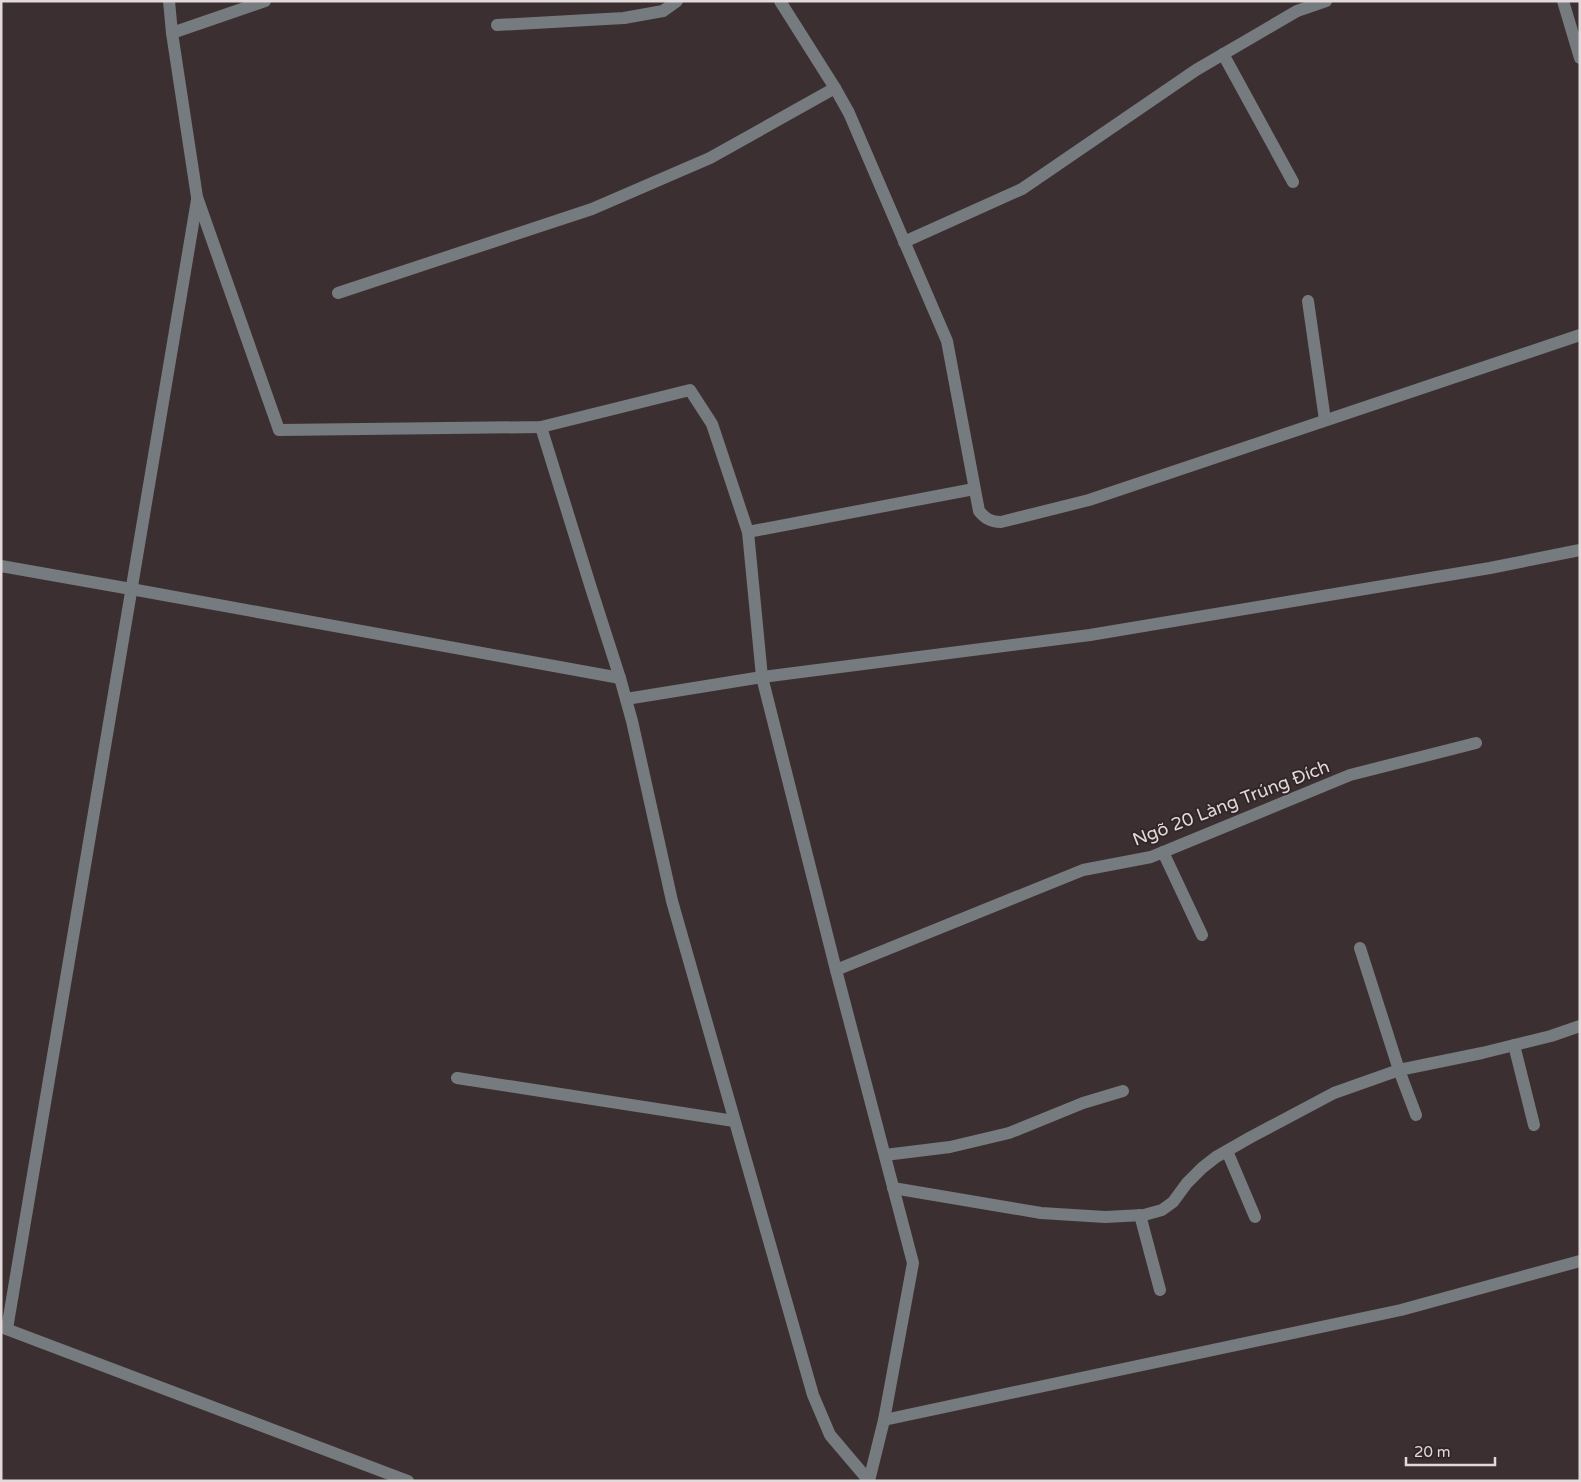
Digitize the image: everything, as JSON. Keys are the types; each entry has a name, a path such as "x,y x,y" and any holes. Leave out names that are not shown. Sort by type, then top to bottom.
{"street":[{"path":"169,1 172,33 197,198 279,430 541,427 690,390 712,424 748,532 762,677 913,1263 884,1420 869,1481 830,1435 813,1395 672,901 626,699 541,427"},
{"path":"172,33 265,1"},
{"path":"497,25 624,18 664,10 677,1"},
{"path":"780,1 849,113 946,341 979,511 985,518 993,522 1001,522 1089,500 1580,335"},
{"path":"904,242 1022,189 1196,70 1297,11 1326,1"},
{"path":"1563,1 1580,58"},
{"path":"1223,54 1293,182"},
{"path":"338,293 592,209 710,158 835,88"},
{"path":"197,198 4,1328 408,1481"},
{"path":"1308,302 1325,420"},
{"path":"748,532 974,488"},
{"path":"626,699 762,677 1090,635 1490,568 1580,550"},
{"path":"1,566 620,678"},
{"name":"Ngõ 20 Làng Trúng Đích","path":"836,970 1083,870 1151,857 1350,775 1476,743"},
{"path":"1163,852 1202,935"},
{"path":"1360,948 1399,1070 1416,1115"},
{"path":"893,1188 1041,1213 1106,1217 1140,1215 1162,1210 1173,1202 1187,1183 1202,1168 1227,1151 1334,1093 1399,1070 1514,1046 1580,1026"},
{"path":"1514,1046 1534,1125"},
{"path":"457,1078 734,1121"},
{"path":"885,1155 950,1147 1009,1133 1083,1103 1123,1091"},
{"path":"1227,1151 1255,1217"},
{"path":"1140,1215 1160,1290"},
{"path":"884,1420 1401,1310 1580,1261"}]}
